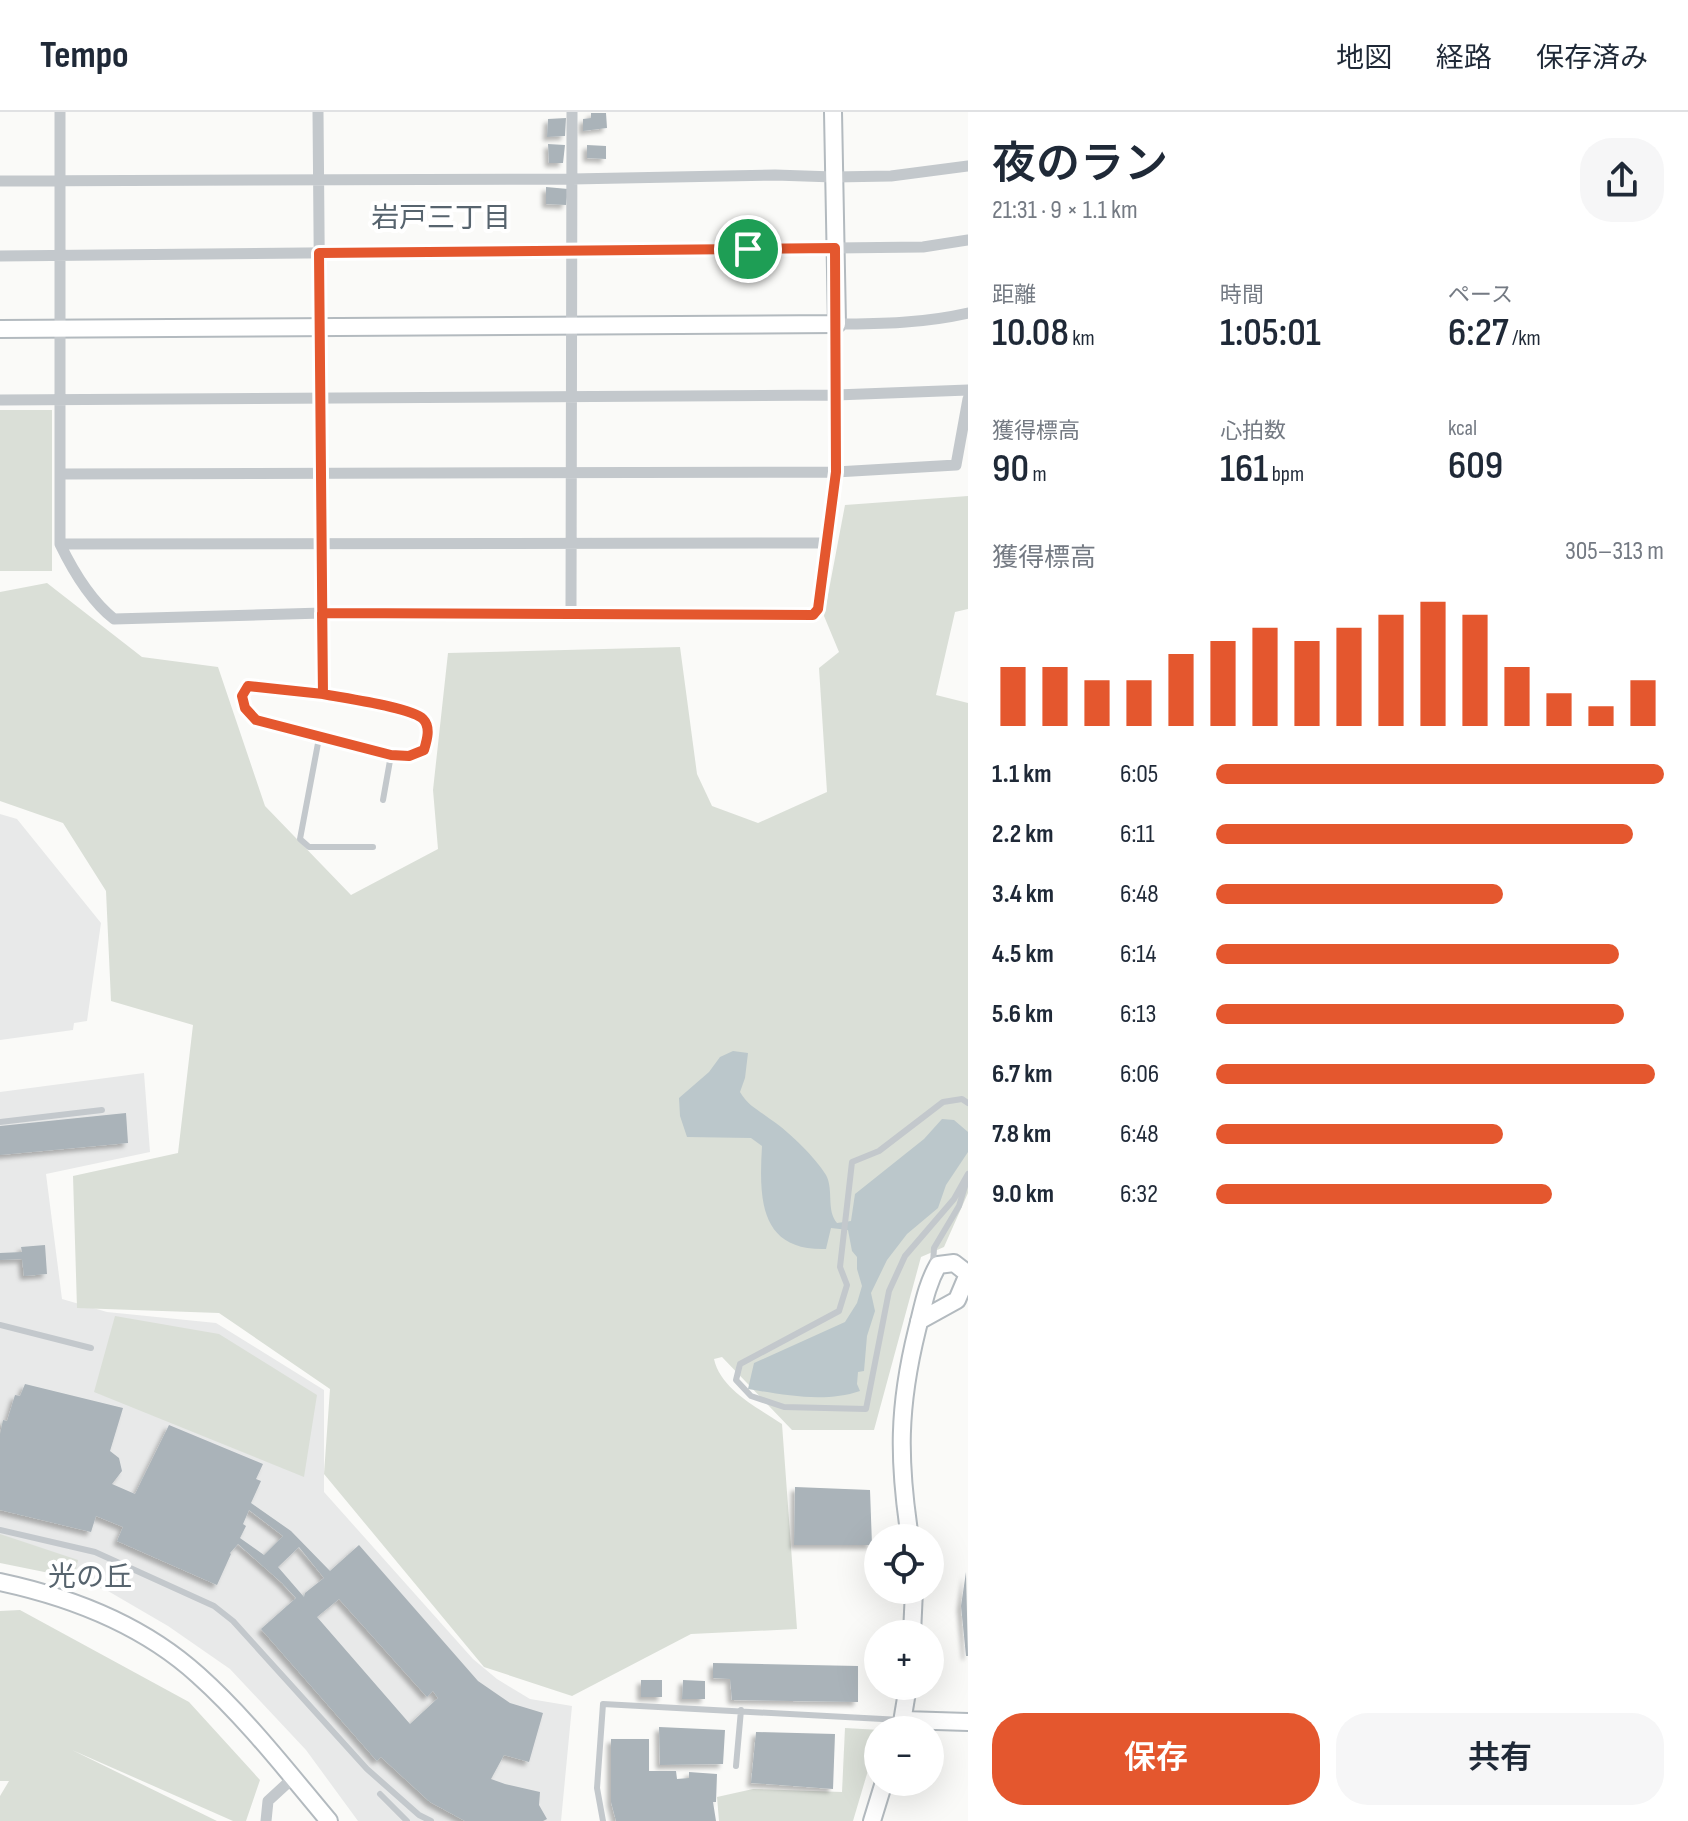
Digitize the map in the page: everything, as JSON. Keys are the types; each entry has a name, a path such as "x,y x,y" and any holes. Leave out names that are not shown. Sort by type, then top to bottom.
{"street":[{"path":"60,112 60,544 71,568 114,619 322,613 813,615 818,609 836,472 833,112"},
{"path":"318,112 323,694"},
{"path":"571,613 572,112"},
{"path":"0,181 834,177 891,176 968,166"},
{"path":"0,256 923,247 968,240"},
{"path":"0,329 837,324 933,321 968,313"},
{"path":"0,400 836,395 968,390"},
{"path":"60,474 836,472 956,465 968,399"},
{"path":"60,544 827,543"},
{"path":"248,686 323,694 403,710 421,717 426,723 428,735 424,750 409,756 391,755 319,738 256,720 245,708 242,696 248,686"},
{"path":"908,1524 900,1450 910,1357 928,1283 938,1265 954,1263 968,1274 957,1300 919,1321"},
{"path":"0,1582 50,1593 115,1620 197,1673 246,1723 329,1821"},
{"path":"944,1723 968,1722"},
{"path":"266,1821 268,1801 293,1778"},
{"path":"872,1821 880,1796"}],"lane":[{"path":"319,738 300,839 309,847 373,847"},
{"path":"383,800 391,755"},
{"path":"968,1103 962,1099 943,1102 879,1151 852,1162 840,1267 847,1285 839,1311 740,1364 736,1380 751,1396 784,1407 866,1409 889,1291 905,1256 954,1199 968,1176"},
{"path":"0,1122 102,1110"},
{"path":"934,1272 934,1248 959,1206 968,1176"},
{"path":"0,1325 91,1348"},
{"path":"0,1530 95,1552 214,1606 233,1621 367,1769 419,1815 431,1821"},
{"path":"603,1821 597,1788 603,1704 878,1716"},
{"path":"736,1766 741,1710"},
{"path":"380,1794 407,1821"}],"shaded area":[{"path":"0,410 52,410 52,571 0,571"},
{"path":"968,496 968,609 955,612 936,695 968,703 968,1193 944,1247 921,1257 874,1430 792,1430 722,1357 714,1359 732,1389 782,1424 797,1629 691,1634 572,1696 484,1667 324,1474 330,1389 219,1313 77,1308 73,1176 178,1153 193,1025 111,1001 106,891 63,823 0,801 0,592 47,583 142,657 218,667 265,806 351,895 438,849 433,790 448,653 680,647 697,774 712,806 758,823 827,792 819,668 839,652 824,616 845,505"},
{"path":"0,814 17,819 101,923 87,1021 74,1023 73,1030 0,1040"},
{"path":"733,1051 748,1053 740,1092 743,1097 794,1138 826,1175 832,1212 837,1223 851,1221 855,1194 924,1139 942,1119 954,1120 968,1132 968,1152 946,1185 938,1208 907,1234 887,1260 871,1293 875,1311 867,1336 864,1371 858,1372 860,1391 819,1397 748,1389 754,1363 845,1322 857,1303 862,1286 848,1230 831,1228 826,1249 804,1247 787,1241 776,1231 763,1202 762,1146 751,1138 687,1137 680,1116 679,1098 709,1072 720,1057"},
{"path":"144,1073 150,1152 46,1174 62,1299 107,1312 216,1323 324,1390 324,1492 473,1659 497,1679 530,1699 572,1706 561,1821 358,1821 306,1750 230,1669 168,1626 108,1591 41,1567 0,1558 0,1092"},
{"path":"115,1316 219,1334 317,1395 304,1477 94,1392"},
{"path":"0,1534 78,1560 74,1578 0,1563"},
{"path":"20,1610 189,1702 260,1780 246,1821 233,1821 72,1750 217,1821 0,1821 0,1796 9,1781 0,1781 0,1611"},
{"path":"845,1728 864,1729 864,1784 853,1821 719,1821 717,1797 753,1789 842,1792"}],"building":[{"path":"591,113 606,113 607,128 583,131 583,119 591,118"},
{"path":"566,118 565,136 547,137 548,119"},
{"path":"548,144 565,145 563,163 549,163"},
{"path":"587,145 606,146 606,159 587,158"},
{"path":"546,187 568,189 566,205 546,204"},
{"path":"126,1113 128,1143 0,1155 0,1126"},
{"path":"45,1245 47,1274 24,1276 22,1259 0,1260 0,1253 22,1252 21,1247"},
{"path":"25,1384 123,1408 110,1451 119,1458 122,1471 112,1484 135,1494 169,1425 263,1464 256,1479 261,1481 251,1503 291,1531 330,1571 359,1545 478,1681 510,1703 543,1713 529,1762 504,1755 491,1779 540,1792 539,1805 547,1819 465,1821 430,1802 381,1757 377,1761 261,1629 296,1598 238,1544 230,1553 217,1585 117,1541 123,1527 96,1516 91,1532 0,1510 0,1434 15,1395 20,1396","holes":["249,1510 283,1536 264,1555 240,1538","299,1547 324,1578 304,1597 278,1567","339,1599 427,1697 433,1691 438,1698 410,1724 317,1617"]},
{"path":"795,1487 870,1490 871,1524 864,1524 864,1545 794,1545"},
{"path":"966,1572 968,1656 961,1606"},
{"path":"713,1663 858,1666 858,1702 732,1700 730,1679 713,1678"},
{"path":"641,1680 662,1680 662,1697 641,1697"},
{"path":"683,1680 705,1681 705,1699 682,1699"},
{"path":"659,1727 725,1730 723,1764 660,1765"},
{"path":"756,1732 835,1734 833,1789 751,1783"},
{"path":"611,1739 649,1739 649,1771 676,1771 677,1779 689,1778 689,1772 717,1774 716,1802 713,1802 716,1821 616,1821 611,1802"}],"district":[{"name":"岩戸三丁目","path":"441,217"},
{"name":"光の丘","path":"90,1576"}],"route":[{"path":"748,249 319,253 323,694 403,710 421,717 426,723 428,735 424,750 409,756 391,755 256,720 245,708 242,696 248,686 323,694 322,613 571,613 813,615 818,609 836,472 835,248 748,249"}]}
